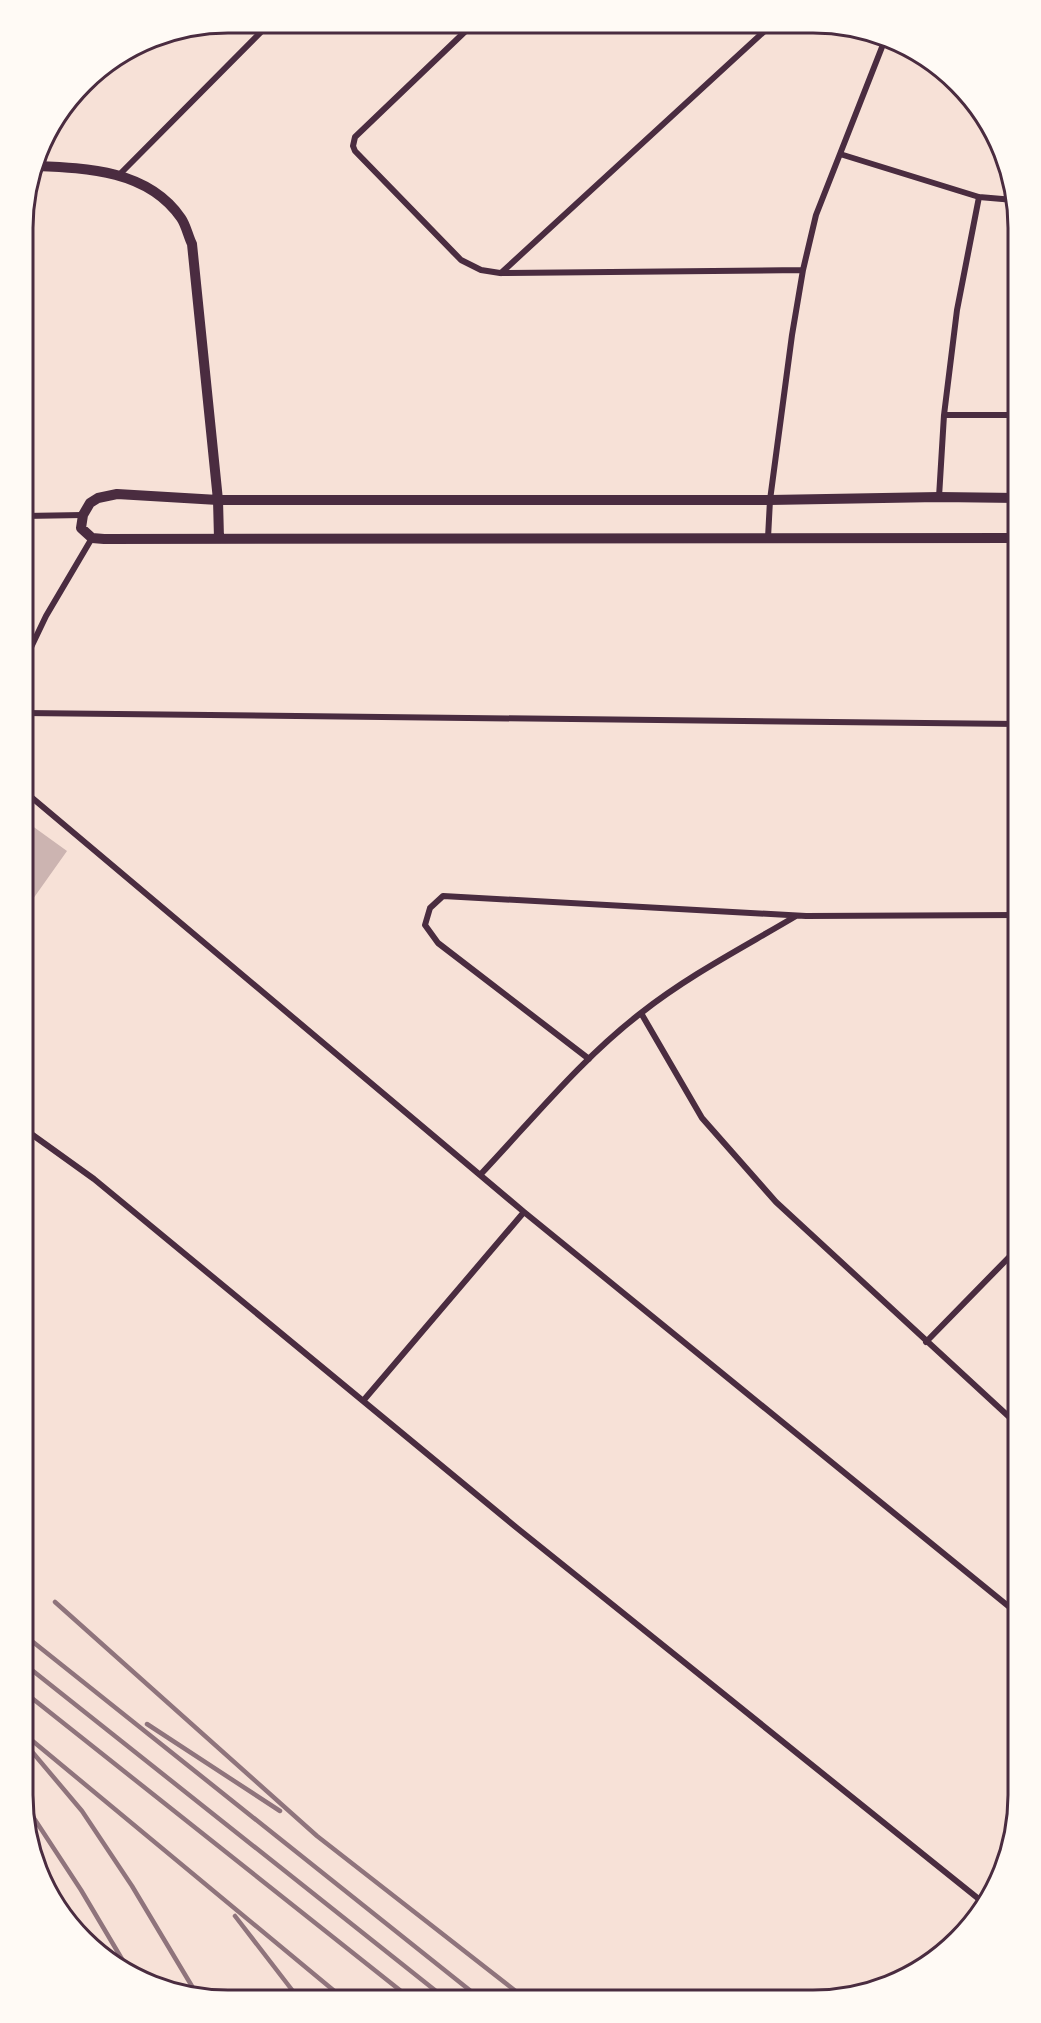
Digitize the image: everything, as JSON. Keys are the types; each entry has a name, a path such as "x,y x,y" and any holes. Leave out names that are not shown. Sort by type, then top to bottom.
{"street":[{"path":"119,175 260,33"},
{"path":"463,33 355,137 353,146 461,260 481,270 500,273 804,270"},
{"path":"500,273 762,33"},
{"path":"768,538 770,500 792,335 816,215 882,46"},
{"path":"840,154 979,197 1005,199"},
{"path":"43,166 86,168 119,175 159,194 181,219 192,244 218,500 219,538"},
{"path":"939,497 944,415 957,310 979,197"},
{"path":"944,415 1008,415"},
{"path":"1008,498 218,500 117,494 98,498 90,503 83,515 81,528 92,538 1008,538"},
{"path":"33,516 83,515"},
{"path":"33,643 46,616 92,538"},
{"path":"33,713 1008,724"},
{"path":"33,799 524,1212 1008,1606"},
{"path":"589,1059 438,943 425,925 430,908 443,896 796,915 1008,915"},
{"path":"480,1174 589,1059 640,1013 673,990 796,915"},
{"path":"640,1013 702,1118 735,1158 776,1202 1008,1416"},
{"path":"33,1135 94,1179 517,1528 978,1898"},
{"path":"363,1401 524,1212"},
{"path":"926,1342 1008,1258"}],"building":[{"path":"33,826 67,851 33,899"}],"railway":[{"path":"55,1602 317,1836 514,1990"},
{"path":"33,1642 469,1990"},
{"path":"33,1671 435,1990"},
{"path":"33,1699 400,1990"},
{"path":"147,1724 280,1811"},
{"path":"33,1741 333,1990"},
{"path":"33,1753 82,1811 132,1886 192,1986"},
{"path":"35,1820 81,1890 121,1958"},
{"path":"235,1916 292,1990"}]}
